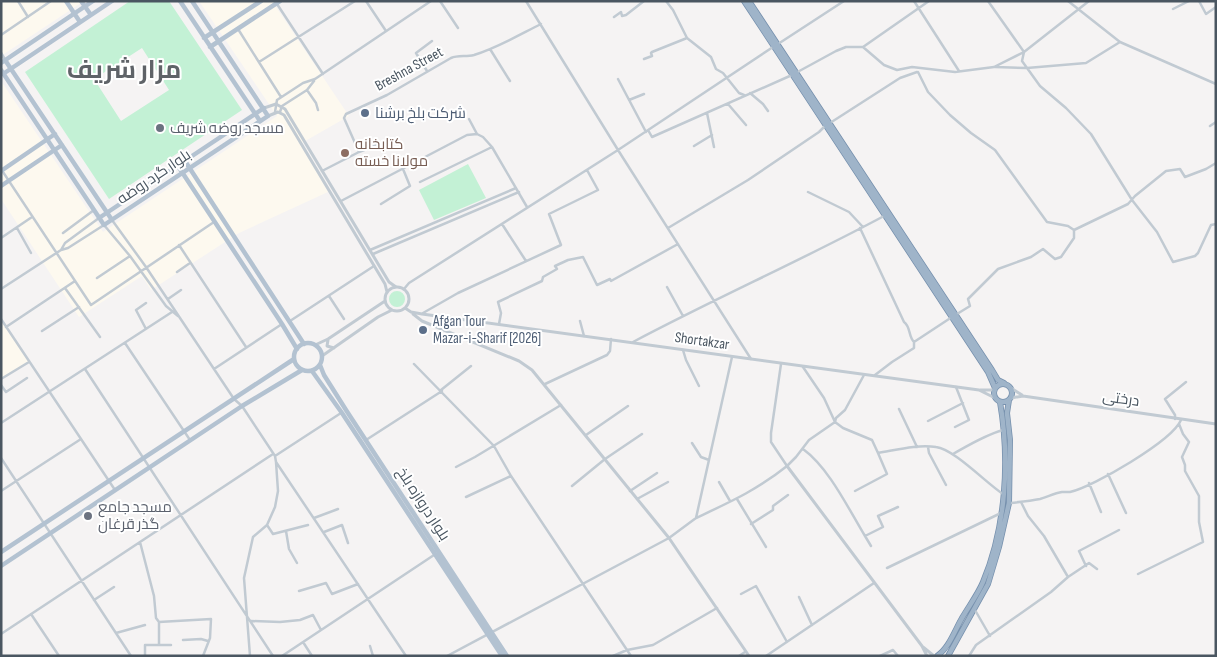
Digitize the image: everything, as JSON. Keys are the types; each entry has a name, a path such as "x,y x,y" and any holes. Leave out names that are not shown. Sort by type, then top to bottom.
{"highway":[{"path":"744,1 776,45"},
{"path":"750,1 794,74 988,372 995,389 995,398 1000,402 1004,430 1004,495 995,546 983,582 947,646 936,656"},
{"path":"828,124 884,216 953,316 998,380 1011,388 1007,413 1010,447 1009,503 999,548 988,584 948,656"},
{"path":"995,389 1004,383"},
{"path":"1000,402 1010,399"}],"main road":[{"path":"66,1 80,22"},
{"path":"81,1 91,15"},
{"path":"3,61 93,1"},
{"path":"104,225 2,73 112,1"},
{"path":"180,1 260,121"},
{"path":"192,1 268,116"},
{"path":"204,38 261,1"},
{"path":"210,47 278,2"},
{"name":"بلوار گرد روضه","path":"3,61 11,68 112,220"},
{"name":"بلوار گرد روضه","path":"99,218 264,108"},
{"name":"بلوار گرد روضه","path":"104,225 268,116"},
{"path":"2,170 55,134"},
{"path":"1,186 62,144"},
{"path":"184,161 304,344"},
{"path":"178,166 297,349"},
{"path":"304,344 315,345 319,348 322,356 320,365 312,371 302,370 296,366 294,359 297,349 304,344"},
{"path":"1,552 294,359"},
{"name":"بلوار دروازه بلخ","path":"320,365 324,375 490,633 502,656"},
{"path":"1,566 242,406 302,370"},
{"name":"بلوار دروازه بلخ","path":"312,371 342,413 434,555 507,656"}],"street":[{"path":"18,1 28,17"},
{"path":"1,34 51,1"},
{"path":"259,62 355,1"},
{"path":"366,1 386,32"},
{"path":"280,112 282,106 307,90 323,74 431,1"},
{"path":"440,1 458,28"},
{"path":"526,1 751,359"},
{"path":"614,16 621,12 622,16 626,15 644,1"},
{"path":"666,1 673,10 686,38 711,57 716,69 723,73 739,93 744,95"},
{"path":"404,289 409,283 618,150 844,1"},
{"path":"914,1 960,72"},
{"path":"863,48 929,1"},
{"path":"988,1 1024,52 1022,60 1040,86 1066,108 1091,134 1132,200 1157,232 1172,262 1198,254 1211,225 1216,224"},
{"path":"1068,1 1120,42 1216,84"},
{"path":"994,67 1024,52 1089,1"},
{"path":"1173,9 1188,1"},
{"path":"1199,1 1206,14 1216,7"},
{"path":"278,2 323,74"},
{"name":"Breshna Street","path":"359,152 344,116 451,58 456,56 466,57 490,49 541,24"},
{"path":"238,29 281,97"},
{"path":"644,59 652,56 652,52 686,38"},
{"path":"427,71 416,53 432,41"},
{"path":"618,80 647,131 652,136 794,74 846,47 863,48 884,65 897,70 912,67 917,70 960,72 994,67 1027,68 1086,63 1120,42"},
{"path":"490,49 510,81"},
{"path":"1,53 3,61"},
{"path":"668,228 748,180 828,124 900,78 917,70"},
{"path":"917,70 928,92 950,115 995,150 1047,222 1068,226 1074,230"},
{"path":"275,112 277,100 303,83 315,80"},
{"path":"307,90 318,110"},
{"path":"750,93 764,104 768,111"},
{"path":"629,100 644,94"},
{"path":"264,108 276,104 285,108 389,282 396,287 404,289 409,299 405,308 401,311 392,310 322,356"},
{"path":"728,104 746,125"},
{"path":"268,116 275,112 280,112 284,115 385,284 387,292 386,304 392,310"},
{"path":"707,113 714,147"},
{"path":"469,119 477,134"},
{"path":"1210,126 1216,122"},
{"path":"341,201 467,135 477,134 483,137 492,147 527,208"},
{"path":"694,146 712,135"},
{"path":"322,172 359,152 380,144"},
{"path":"420,182 492,147"},
{"path":"1074,230 1119,209 1166,171 1180,169 1185,177 1216,163"},
{"path":"381,204 410,186 403,169"},
{"path":"2,170 91,305 214,222"},
{"path":"422,314 458,293 561,244 549,214 598,190 587,170"},
{"path":"370,250 516,188"},
{"path":"372,254 519,192"},
{"path":"808,192 849,212 861,228 904,322 909,327 914,348 874,376"},
{"path":"63,233 94,210"},
{"path":"632,343 884,216"},
{"path":"1,238 32,217"},
{"path":"61,250 65,243 99,218"},
{"path":"112,220 168,299 174,311"},
{"path":"502,224 526,262"},
{"path":"1,289 56,253 68,248 104,225 181,319 234,399 242,406 274,455 278,491 275,507 267,525 253,537 244,578 250,656"},
{"path":"17,228 32,252"},
{"path":"914,342 970,306 968,299 998,269 1031,257 1043,249 1055,259 1061,257 1074,238 1074,230"},
{"path":"499,324 502,313 498,302 542,281 543,277 557,269 555,266 568,260 583,257 597,285 611,281 678,244"},
{"path":"179,245 246,347"},
{"path":"97,278 130,256"},
{"path":"177,272 190,262"},
{"path":"290,322 374,266"},
{"path":"6,327 75,281"},
{"path":"387,292 396,287"},
{"path":"667,287 683,316"},
{"path":"65,288 100,336"},
{"path":"168,299 181,290"},
{"path":"328,296 344,319"},
{"path":"315,345 328,339 385,300"},
{"path":"146,303 136,310 146,329"},
{"path":"42,332 79,307"},
{"path":"374,308 379,311 378,318"},
{"name":"Shortakzar","path":"405,308 411,312 422,314 982,390 995,398"},
{"path":"1,423 174,311"},
{"path":"411,312 422,322 519,361 532,370 562,404 669,538 749,656"},
{"path":"1,320 115,490"},
{"path":"580,321 584,336"},
{"path":"214,369 282,324"},
{"path":"328,339 327,346 334,348"},
{"path":"545,384 607,354 610,351 611,340"},
{"path":"125,342 190,440"},
{"path":"683,350 699,386"},
{"path":"696,518 732,357"},
{"path":"1,379 29,362"},
{"path":"414,364 494,446 511,476 631,656"},
{"path":"781,364 771,442 922,646 927,656"},
{"path":"366,440 441,391 471,366"},
{"path":"802,367 824,398 835,422 843,428 872,440 878,453 886,474 855,491"},
{"path":"85,369 273,656"},
{"path":"447,656 669,538 696,518 737,499 767,482 787,466 809,440 835,422 836,418 845,410 864,375"},
{"path":"1,385 6,392 27,378"},
{"path":"982,390 990,386 992,380"},
{"path":"1174,418 1175,415 1164,398 1186,382"},
{"path":"956,387 969,420 956,427"},
{"path":"1011,388 1023,396"},
{"path":"982,390 995,389"},
{"path":"1010,399 1023,396"},
{"name":"درختی","path":"1023,396 1174,418 1180,422 1216,424"},
{"path":"928,421 963,403"},
{"path":"456,467 562,404"},
{"path":"586,435 628,406"},
{"path":"899,409 917,447"},
{"path":"1,634 181,514 342,413"},
{"path":"1009,503 1039,499 1061,492 1070,492 1143,455 1180,422"},
{"path":"1138,574 1203,542 1199,522 1199,496 1185,471 1182,457 1189,442 1183,434 1180,422"},
{"path":"953,454 986,436 1004,430"},
{"path":"572,486 605,459 642,434"},
{"path":"1,491 80,439"},
{"path":"692,443 701,457 709,460"},
{"path":"878,453 917,447 939,447 953,454 1004,495"},
{"path":"928,447 929,453 946,485"},
{"path":"803,449 812,456 826,473 871,546"},
{"path":"1,458 131,656"},
{"path":"276,462 406,656"},
{"path":"630,491 657,473"},
{"path":"1108,474 1126,514"},
{"path":"466,497 511,476"},
{"path":"637,499 668,482"},
{"path":"720,482 730,502"},
{"path":"1089,483 1101,512"},
{"path":"751,524 773,510 773,506 788,495"},
{"path":"737,499 766,547"},
{"path":"1021,502 1028,516 1044,536 1068,577"},
{"path":"864,536 883,527 878,516 898,507"},
{"path":"314,518 338,509"},
{"path":"887,568 1001,513"},
{"path":"267,525 273,534 308,525"},
{"path":"324,532 342,525 348,543"},
{"path":"1086,566 1078,551 1119,530"},
{"path":"286,531 289,549 297,563"},
{"path":"140,542 154,596 156,618 159,622 159,644"},
{"path":"282,656 434,555"},
{"path":"969,656 976,645 1051,592 1068,577 1090,563 1097,569"},
{"path":"299,591 326,582 332,594 358,584"},
{"path":"766,656 874,583"},
{"path":"741,594 756,586 786,642"},
{"path":"94,600 114,587"},
{"path":"799,597 812,625"},
{"path":"613,656 627,650 653,644 717,608"},
{"path":"975,610 990,636"},
{"path":"32,614 59,656"},
{"path":"251,621 280,622 300,620 313,616 321,630"},
{"path":"159,622 211,619 210,638 203,656"},
{"path":"116,633 145,625"},
{"path":"183,640 201,639 208,641"},
{"path":"303,642 312,656"},
{"path":"145,656 145,644 171,645"},
{"path":"370,646 374,656"},
{"path":"922,646 936,656"},
{"path":"880,656 890,650 893,650 898,656"},
{"path":"739,656 745,652"}],"shaded area":[{"path":"1,1 84,1 1,56"},
{"path":"199,1 272,1 349,116 300,144 328,192 239,233 151,290 142,276 79,317 1,199 1,81 103,232 277,116"},
{"path":"1,319 29,362 1,379"}],"green space":[{"path":"130,1 169,1 242,110 109,199 25,72","holes":["142,48 156,70 161,74 169,90 121,121 94,79"]},
{"path":"468,164 486,198 434,220 419,190"},
{"path":"397,291 403,293 405,299 403,305 397,307 391,305 389,299 391,293"}],"place":[{"name":"شرکت بلخ برشنا","path":"365,113"},
{"name":"مسجد روضه شریف","path":"160,128"},
{"name":"کتابخانه مولانا خسته","path":"345,153"},
{"name":"Afgan Tour Mazar-i-Sharif [2026]","path":"423,330"},
{"name":"مسجد جامع گذر قرغان","path":"88,516"}],"district":[{"name":"مزار شريف","path":"124,70"}]}
